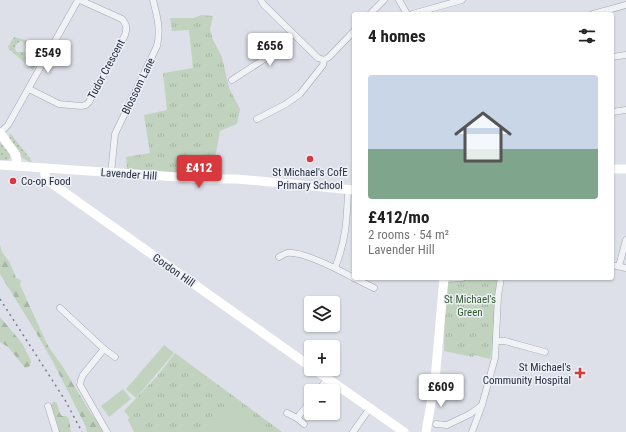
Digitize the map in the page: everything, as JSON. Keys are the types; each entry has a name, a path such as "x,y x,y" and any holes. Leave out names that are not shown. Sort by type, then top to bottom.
{"street":[{"path":"17,166 16,155 0,133 8,125 79,0"},
{"name":"Tudor Crescent","path":"29,89 59,104 81,106 86,105 89,102 125,35 127,28 126,23 122,19 79,0"},
{"name":"Blossom Lane","path":"111,173 115,134 157,46 159,31 153,0"},
{"path":"261,0 263,4 318,58 324,60"},
{"path":"372,12 384,0"},
{"path":"399,0 406,12"},
{"path":"417,12 440,3 462,0"},
{"path":"600,12 626,5"},
{"path":"257,119 286,104 300,94 323,65 324,60 327,59 352,33"},
{"path":"232,80 269,56 293,34"},
{"path":"614,58 626,55"},
{"path":"614,112 626,110"},
{"name":"Lavender Hill","path":"0,165 207,179 237,179 351,190"},
{"name":"Gordon Hill","path":"45,168 47,180 304,362"},
{"path":"614,169 626,169"},
{"path":"335,268 344,243 351,190"},
{"path":"619,266 626,240"},
{"path":"279,257 286,253 304,256 335,268 352,277"},
{"path":"614,265 626,268"},
{"path":"358,280 374,288"},
{"path":"426,432 435,380 444,280"},
{"path":"472,432 492,373 495,358 498,296 501,280"},
{"path":"60,308 104,349 115,357"},
{"path":"496,341 505,341 546,352"},
{"path":"104,349 83,375 80,380 80,385 107,432"},
{"path":"323,376 404,432"},
{"path":"323,384 327,379"},
{"path":"436,424 447,425 470,414 482,405"},
{"path":"48,406 56,432"},
{"path":"353,432 370,408"},
{"path":"297,418 304,410"},
{"path":"287,413 297,418 304,424"}],"green space":[{"path":"201,15 213,16 210,29 213,40 222,57 229,88 240,109 237,124 220,131 212,175 127,169 126,157 150,153 144,115 167,110 163,73 193,68 189,30 172,31 170,18 194,18"},
{"path":"14,37 48,46 42,56 26,48 22,41 15,47 17,52 24,52 38,59 33,70 9,49 8,47"},
{"path":"10,133 32,161 31,162 21,157 9,140"},
{"path":"0,142 10,154 10,158 8,160 0,160"},
{"path":"0,245 2,252 10,263 16,278 21,280 20,285 48,346 63,367 90,412 105,432 87,432 86,427 53,362 0,274"},
{"name":"St Michael's Green","path":"445,280 498,280 494,339 490,359 444,351"},
{"path":"0,317 22,343 31,361 30,366 25,368 8,347 0,342"},
{"path":"164,345 174,353 136,398 126,389"},
{"path":"175,353 282,432 134,432 128,420 129,417 124,411 158,375"},
{"path":"123,389 131,399 109,417 101,406"},
{"path":"232,401 266,425 261,432 210,432"},
{"path":"53,402 56,402 58,405 62,416 66,416 69,419 71,432 57,432 49,407"}],"railway":[{"path":"0,299 65,400 82,432"}],"place":[{"name":"St Michael's CofE Primary School","path":"310,159"},
{"name":"Co-op Food","path":"13,181"},
{"name":"St Michael's Community Hospital","path":"580,373"}]}
